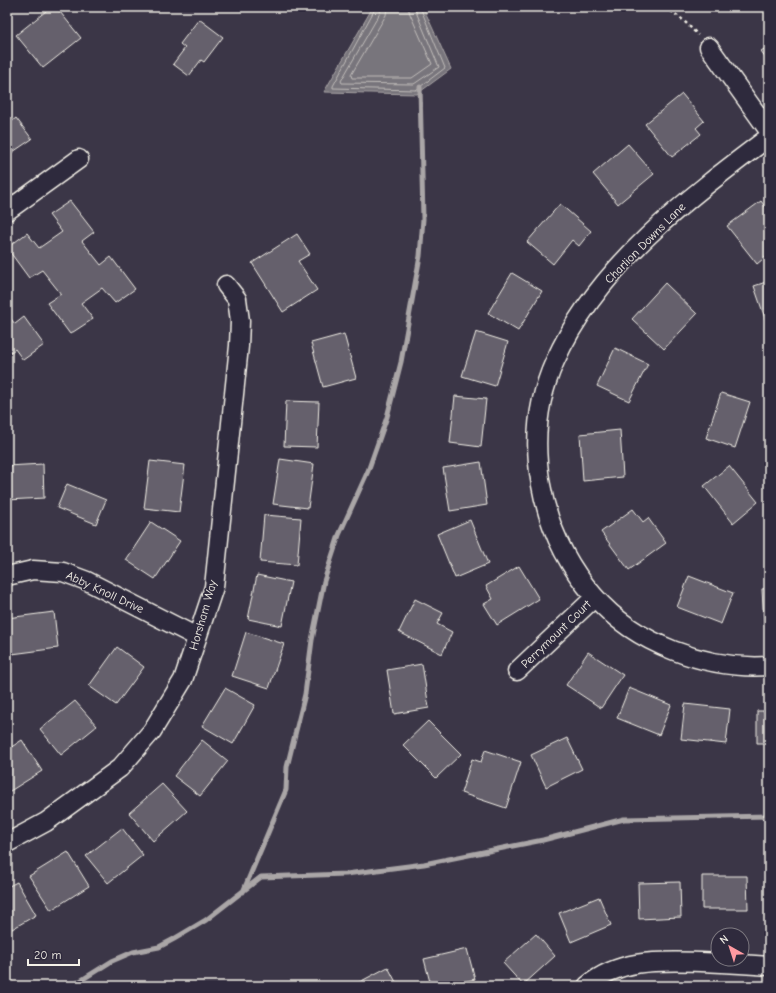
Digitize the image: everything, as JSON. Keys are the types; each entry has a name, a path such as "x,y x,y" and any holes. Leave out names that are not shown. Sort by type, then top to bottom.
{"street":[{"path":"710,47 769,131"},
{"name":"Charlion Downs Lane","path":"769,137 684,204 626,260 598,292 572,328 555,361 541,404 538,429 540,480 544,503 558,539 567,557 595,597 622,621 652,641 680,653 730,665 769,666"},
{"path":"7,211 79,159"},
{"name":"Horsham Way","path":"7,843 46,822 120,768 152,731 183,680 214,587 240,346 240,321 237,299 226,285"},
{"name":"Abby Knoll Drive","path":"7,576 33,570 63,572 87,581 197,637"},
{"name":"Perrymount Court","path":"517,671 595,597"},
{"path":"586,986 606,974 638,962 659,961 769,966"}],"path":[{"path":"666,7 683,20 710,47"}],"water":[{"path":"373,7 423,7 451,69 417,94 324,92"}],"building":[{"path":"51,7 56,7 81,38 43,68 16,35"},
{"path":"199,19 223,37 204,62 201,60 189,76 173,64 185,48 180,44"},
{"path":"769,46 769,62 761,51"},
{"path":"682,94 704,121 696,128 701,134 672,157 645,124"},
{"path":"16,118 32,139 7,156 7,125"},
{"path":"628,144 654,174 618,204 593,174"},
{"path":"70,201 94,232 82,241 101,265 111,257 135,289 115,303 102,288 81,303 93,319 70,334 47,303 61,294 42,270 29,278 7,248 27,233 39,248 62,232 49,215"},
{"path":"761,201 769,212 769,254 757,264 727,226"},
{"path":"560,204 591,231 579,246 572,240 553,264 527,242"},
{"path":"297,234 310,254 298,261 317,290 283,312 252,263"},
{"path":"512,273 542,291 518,331 488,313"},
{"path":"769,281 769,330 754,286"},
{"path":"665,283 697,314 664,349 632,319"},
{"path":"7,314 15,324 24,317 44,345 23,360 15,349 7,355"},
{"path":"476,332 508,342 495,386 462,376"},
{"path":"344,334 356,378 323,387 311,343"},
{"path":"615,348 648,364 629,401 597,386"},
{"path":"721,393 750,402 735,448 706,438"},
{"path":"455,396 486,399 481,447 450,443"},
{"path":"286,401 319,402 317,447 284,446"},
{"path":"620,430 623,477 583,481 580,434"},
{"path":"280,459 314,464 308,508 273,504"},
{"path":"150,461 185,465 179,512 144,508"},
{"path":"481,462 487,505 450,511 443,468"},
{"path":"43,464 44,498 7,500 7,466"},
{"path":"729,466 758,502 733,523 704,486"},
{"path":"67,484 106,500 96,524 57,508"},
{"path":"633,509 643,522 648,518 666,543 629,570 601,532"},
{"path":"264,515 301,518 297,565 260,562"},
{"path":"470,520 488,564 455,578 437,534"},
{"path":"151,522 180,541 155,579 126,560"},
{"path":"519,566 539,599 497,625 484,604 493,599 486,586"},
{"path":"257,575 291,582 282,626 248,619"},
{"path":"689,576 733,593 721,624 677,607"},
{"path":"769,588 769,625 764,625 762,589"},
{"path":"415,599 443,613 437,624 452,632 442,654 399,632"},
{"path":"54,612 58,648 12,654 7,618"},
{"path":"246,632 284,644 269,688 232,676"},
{"path":"117,647 144,667 116,705 89,686"},
{"path":"588,652 623,675 601,708 566,685"},
{"path":"422,664 429,708 394,714 387,670"},
{"path":"225,688 255,705 233,744 202,726"},
{"path":"629,688 671,705 659,735 617,718"},
{"path":"75,701 97,726 61,755 40,729"},
{"path":"685,704 730,709 726,744 681,739"},
{"path":"757,711 769,711 769,743 757,743"},
{"path":"428,721 461,754 436,778 403,745"},
{"path":"567,738 582,769 546,787 531,755"},
{"path":"22,740 42,771 7,793 7,750"},
{"path":"202,740 228,761 200,796 174,776"},
{"path":"485,750 521,762 506,808 461,793 472,759 481,762"},
{"path":"162,784 187,811 153,841 129,813"},
{"path":"122,828 143,855 108,883 86,856"},
{"path":"68,852 89,886 51,910 29,876"},
{"path":"702,876 747,876 748,909 702,909"},
{"path":"17,882 36,915 7,932 7,887"},
{"path":"680,882 681,917 639,919 638,883"},
{"path":"599,897 611,925 571,942 559,913"},
{"path":"536,934 555,956 523,985 503,963"},
{"path":"467,949 475,979 448,986 431,986 424,959"},
{"path":"388,967 398,986 352,986"}],"waterway":[{"path":"243,892 286,790 287,767 305,694 312,640 324,581 339,535 368,471 387,417 401,362 420,256 423,219 420,87"},
{"path":"72,986 112,961 133,952 159,947 174,939 206,920 261,877 346,874 424,864 543,840 624,819 769,816"}]}
